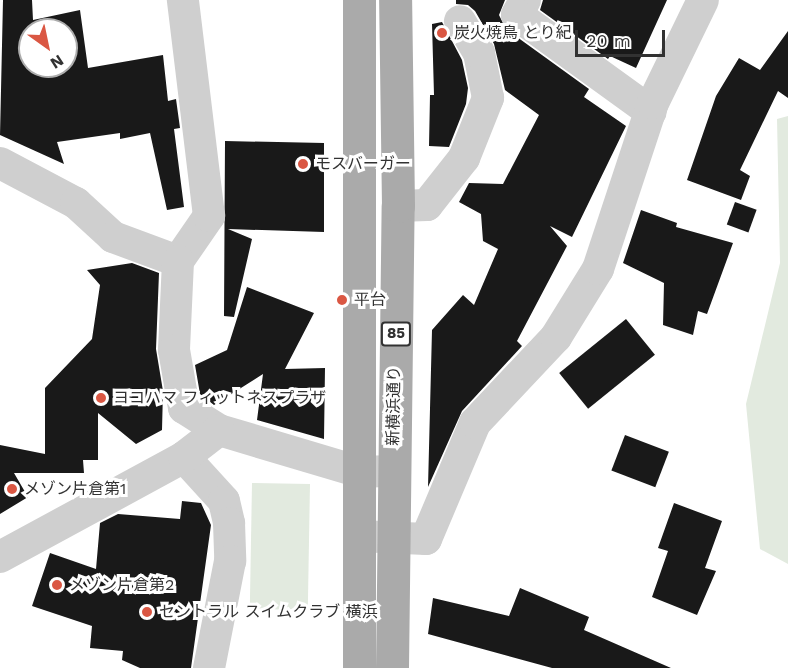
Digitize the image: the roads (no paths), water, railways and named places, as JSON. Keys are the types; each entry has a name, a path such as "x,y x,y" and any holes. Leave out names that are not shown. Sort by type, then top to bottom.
{"main road":[{"name":"新横浜通り","path":"359,0 360,472 375,536 392,668"},
{"name":"新横浜通り","path":"359,668 375,536 392,471 398,206 395,0"}],"street":[{"path":"183,0 209,216 178,261 174,350 183,408 219,430 360,472 392,471"},
{"path":"525,0 517,15 651,112"},
{"path":"375,536 426,539 475,423 556,337 598,269 651,112 703,0"},
{"path":"398,206 427,205 464,158 488,98 479,52 460,21"},
{"path":"0,163 76,203 113,237 178,261"},
{"path":"0,557 184,457 219,430"},
{"path":"184,457 224,501 229,523 230,561 209,668"}],"place":[{"name":"炭火焼鳥 とり紀","path":"442,33"},
{"name":"モスバーガー","path":"303,164"},
{"name":"平台","path":"342,300"},
{"name":"ヨコハマ フィットネスプラザ","path":"101,398"},
{"name":"メゾン片倉第1","path":"12,489"},
{"name":"メゾン片倉第2","path":"57,585"},
{"name":"セントラル スイムクラブ 横浜","path":"147,612"}]}
